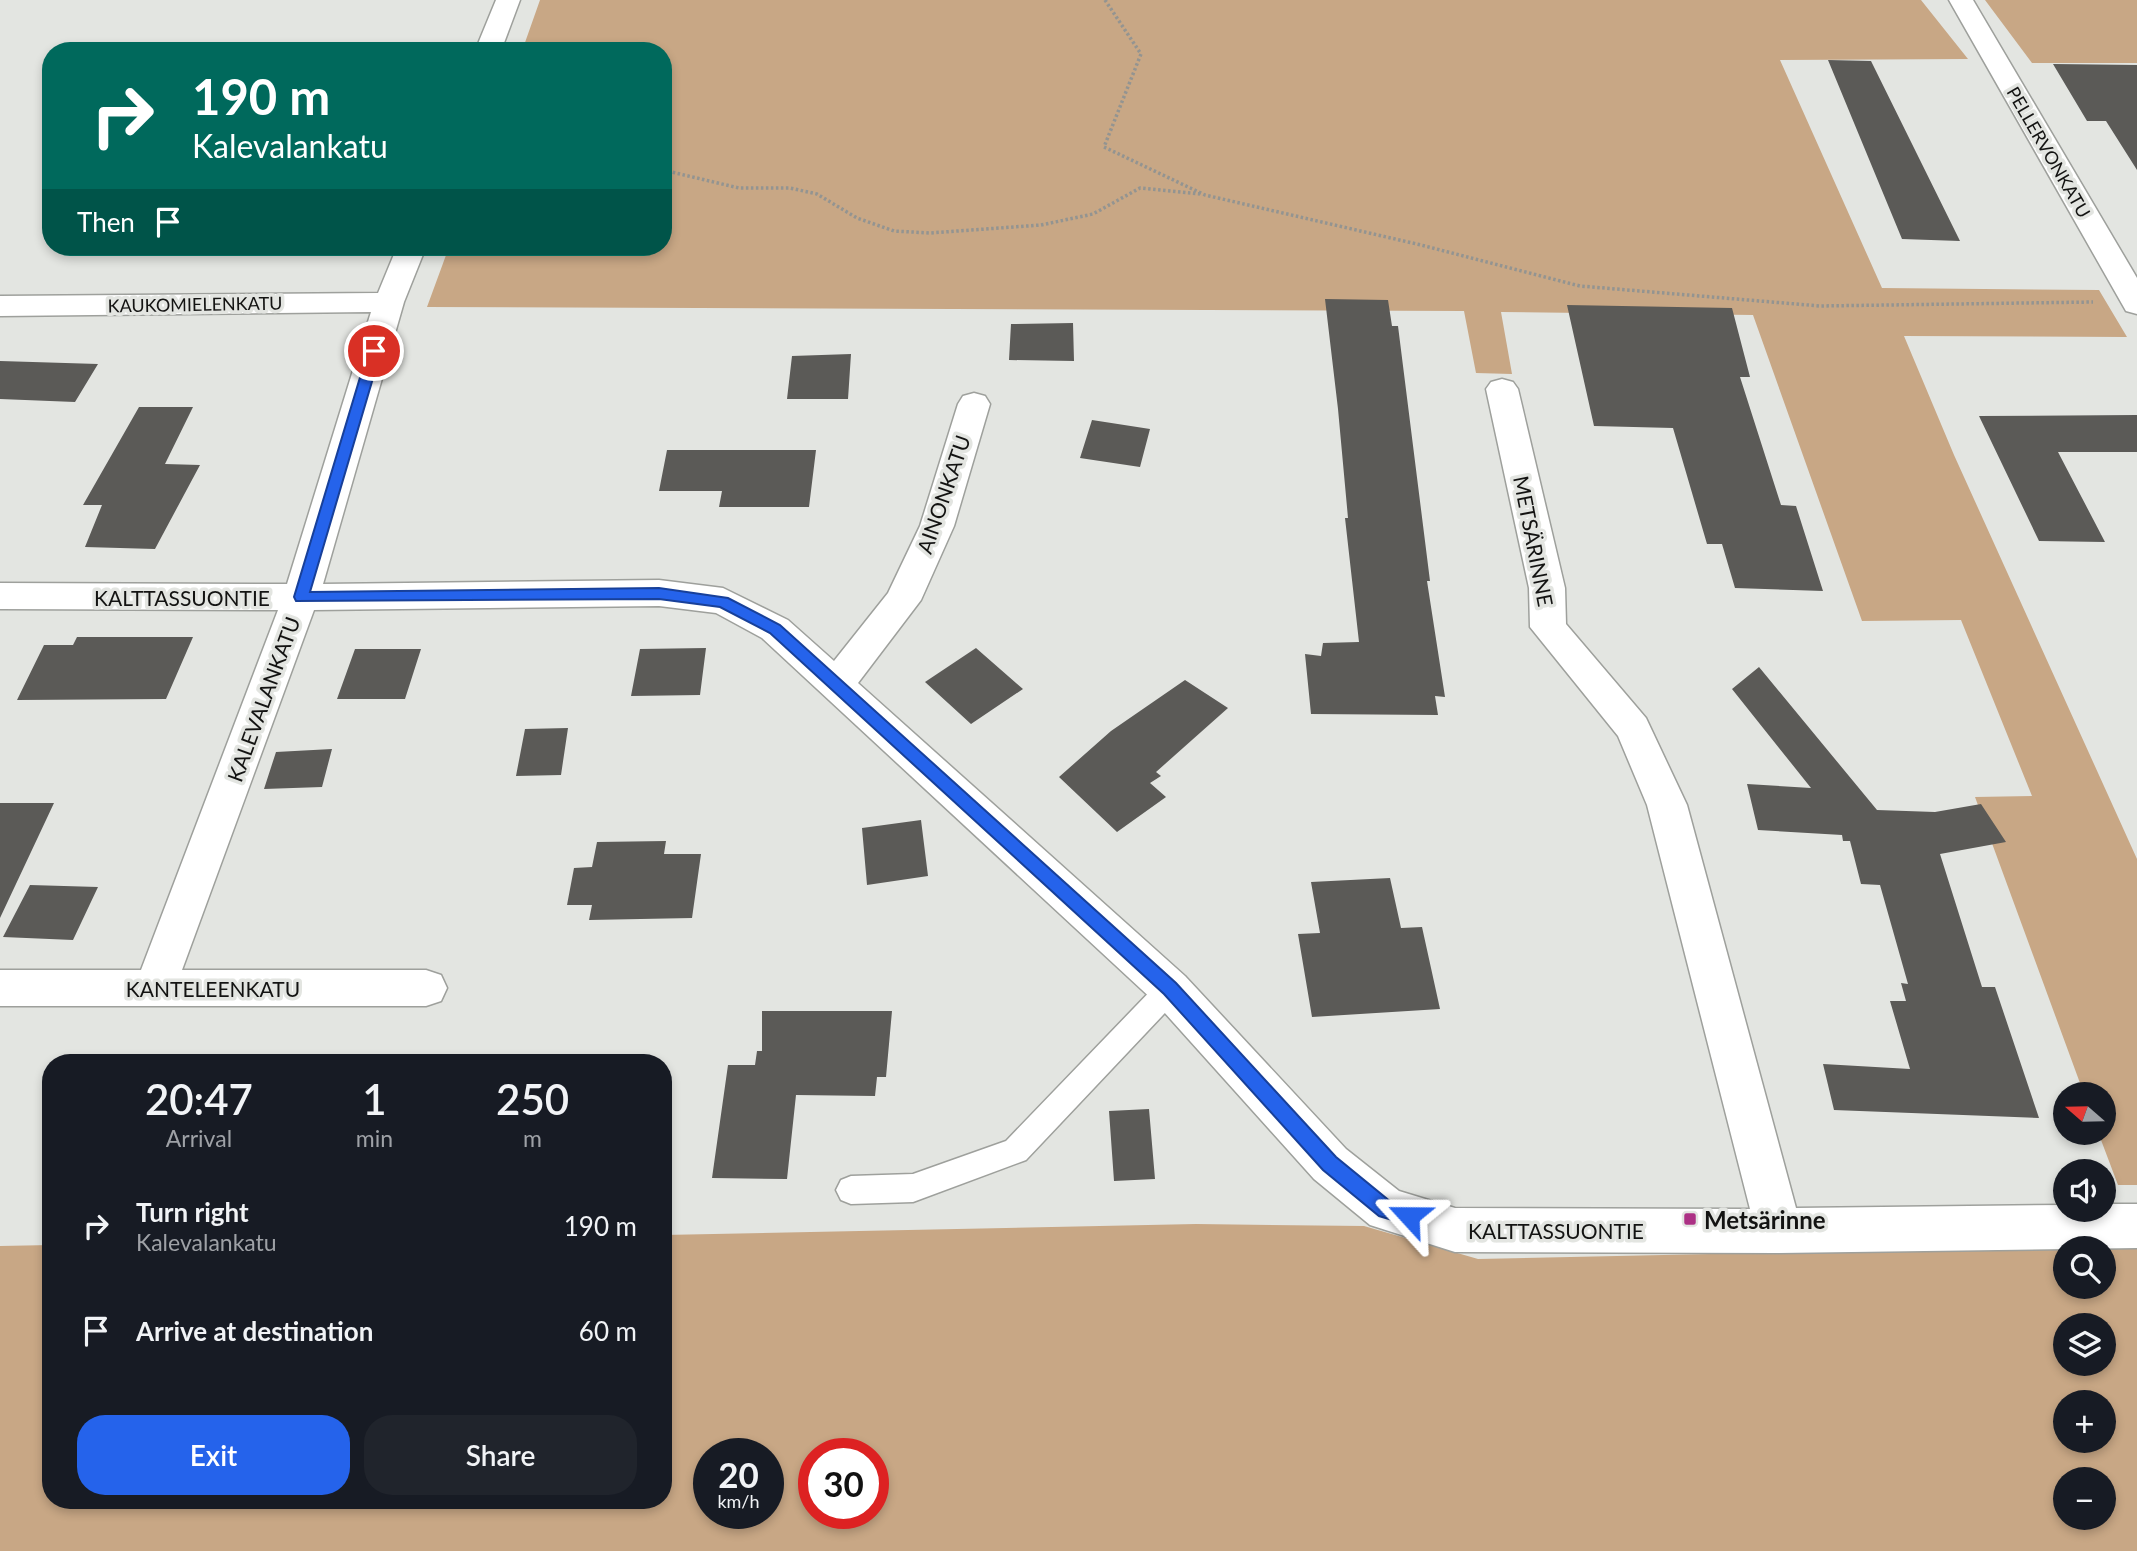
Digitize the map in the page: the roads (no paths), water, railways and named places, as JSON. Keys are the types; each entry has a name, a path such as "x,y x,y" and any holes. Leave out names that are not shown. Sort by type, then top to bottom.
{"street":[{"path":"492,42 508,0"},
{"name":"PELLERVONKATU","path":"1961,0 2136,302"},
{"name":"KALEVALANKATU","path":"155,987 301,597 389,302 407,256"},
{"name":"KAUKOMIELENKATU","path":"0,306 389,302"},
{"name":"METSÄRINNE","path":"1502,389 1547,588 1548,627 1633,728 1667,805 1779,1231"},
{"name":"AINONKATU","path":"836,684 903,600 937,526 974,404"},
{"name":"KALTTASSUONTIE","path":"0,596 301,597 659,593 723,601 775,629 1170,989 1330,1164 1386,1209 1455,1230 1779,1231 2137,1226"},
{"name":"KANTELEENKATU","path":"0,988 426,988"}],"lane":[{"path":"851,1190 913,1188 1016,1151 1170,989"}],"place":[{"name":"Metsärinne","path":"1690,1219"}]}
